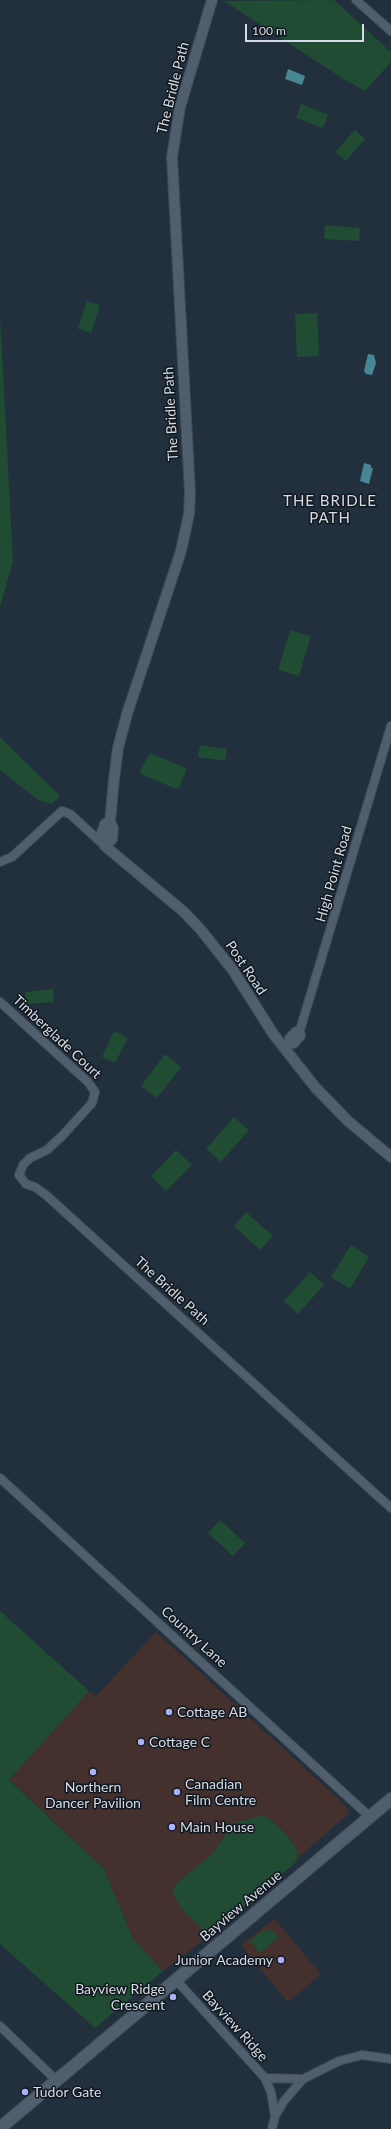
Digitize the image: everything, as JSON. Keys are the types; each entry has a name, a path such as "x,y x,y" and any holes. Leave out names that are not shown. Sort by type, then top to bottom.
{"main road":[{"name":"Bayview Avenue","path":"0,2128 391,1799"}],"street":[{"name":"The Bridle Path","path":"105,846 102,833 106,824 110,822 118,748 127,714 181,551 189,514 190,493 172,157 180,107 212,0"},
{"path":"356,0 391,31"},
{"name":"High Point Road","path":"286,1046 294,1044 301,1036 300,1030 391,726"},
{"name":"Post Road","path":"0,862 22,849 62,811 70,814 105,846 179,908 201,930 232,969 286,1046 326,1098 348,1121 391,1157"},
{"name":"Timberglade Court","path":"0,1002 88,1082 95,1092"},
{"name":"The Bridle Path","path":"95,1092 92,1103 63,1135 47,1150 30,1158 23,1166 19,1175 26,1184 35,1187 46,1195 391,1508"},
{"name":"Country Lane","path":"0,1478 370,1817"},
{"name":"Bayview Ridge","path":"176,1980 265,2078 303,2079"},
{"path":"0,2027 56,2080"},
{"name":"Bayview Ridge","path":"275,2116 284,2101 303,2079 339,2061 362,2055 391,2059"},
{"path":"265,2078 271,2092 275,2116 272,2129"}],"shaded area":[{"name":"Canadian Film Centre","path":"156,1632 345,1805 349,1813 213,1933 163,1971 133,1939 104,1869 9,1779 89,1691 96,1696"},
{"name":"Junior Academy","path":"274,1918 321,1974 288,2002 241,1946"}],"green space":[{"path":"334,0 391,52 391,62 365,91 345,80 224,1"},
{"path":"301,104 328,115 323,128 296,118"},
{"path":"355,130 365,139 346,161 335,152"},
{"path":"325,225 360,228 359,241 324,239"},
{"path":"87,301 100,305 91,333 78,329"},
{"path":"317,313 319,356 297,357 295,314"},
{"path":"0,315 13,562 0,607"},
{"path":"290,630 311,636 299,676 278,670"},
{"path":"0,737 60,796 51,804 38,800 0,770"},
{"path":"200,745 227,749 225,761 198,757"},
{"path":"150,753 185,768 186,771 179,788 176,789 141,774 140,771"},
{"path":"53,989 54,1002 26,1004 25,992"},
{"path":"114,1031 128,1038 115,1063 102,1057"},
{"path":"165,1054 181,1067 157,1098 141,1086"},
{"path":"234,1117 249,1130 221,1162 206,1149"},
{"path":"176,1150 192,1165 166,1191 151,1176"},
{"path":"246,1212 273,1236 260,1250 234,1226"},
{"path":"351,1245 369,1257 350,1289 331,1277"},
{"path":"310,1272 324,1285 298,1314 284,1301"},
{"path":"220,1520 245,1543 233,1556 208,1533"},
{"path":"0,1611 89,1691 9,1780 104,1869 133,1939 163,1971 95,2028 0,1944"},
{"path":"260,1816 269,1818 287,1835 298,1852 297,1861 213,1933 205,1932 181,1908 172,1892 175,1885 214,1852 233,1823"},
{"path":"264,1929 267,1932 271,1929 278,1938 260,1953 250,1941"}],"water":[{"path":"288,69 305,76 302,85 285,79"},
{"path":"368,354 374,355 376,363 372,375 366,374 364,371"},
{"path":"364,463 371,465 371,468 373,468 369,484 360,481"}],"place":[{"name":"Cottage AB","path":"169,1712"},
{"name":"Cottage C","path":"141,1742"},
{"name":"Northern Dancer Pavilion","path":"93,1772"},
{"name":"Canadian Film Centre","path":"177,1792"},
{"name":"Main House","path":"172,1827"},
{"name":"Junior Academy","path":"281,1960"},
{"name":"Bayview Ridge Crescent","path":"173,1997"},
{"name":"Tudor Gate","path":"25,2092"}],"district":[{"name":"THE BRIDLE PATH","path":"330,510"}]}
